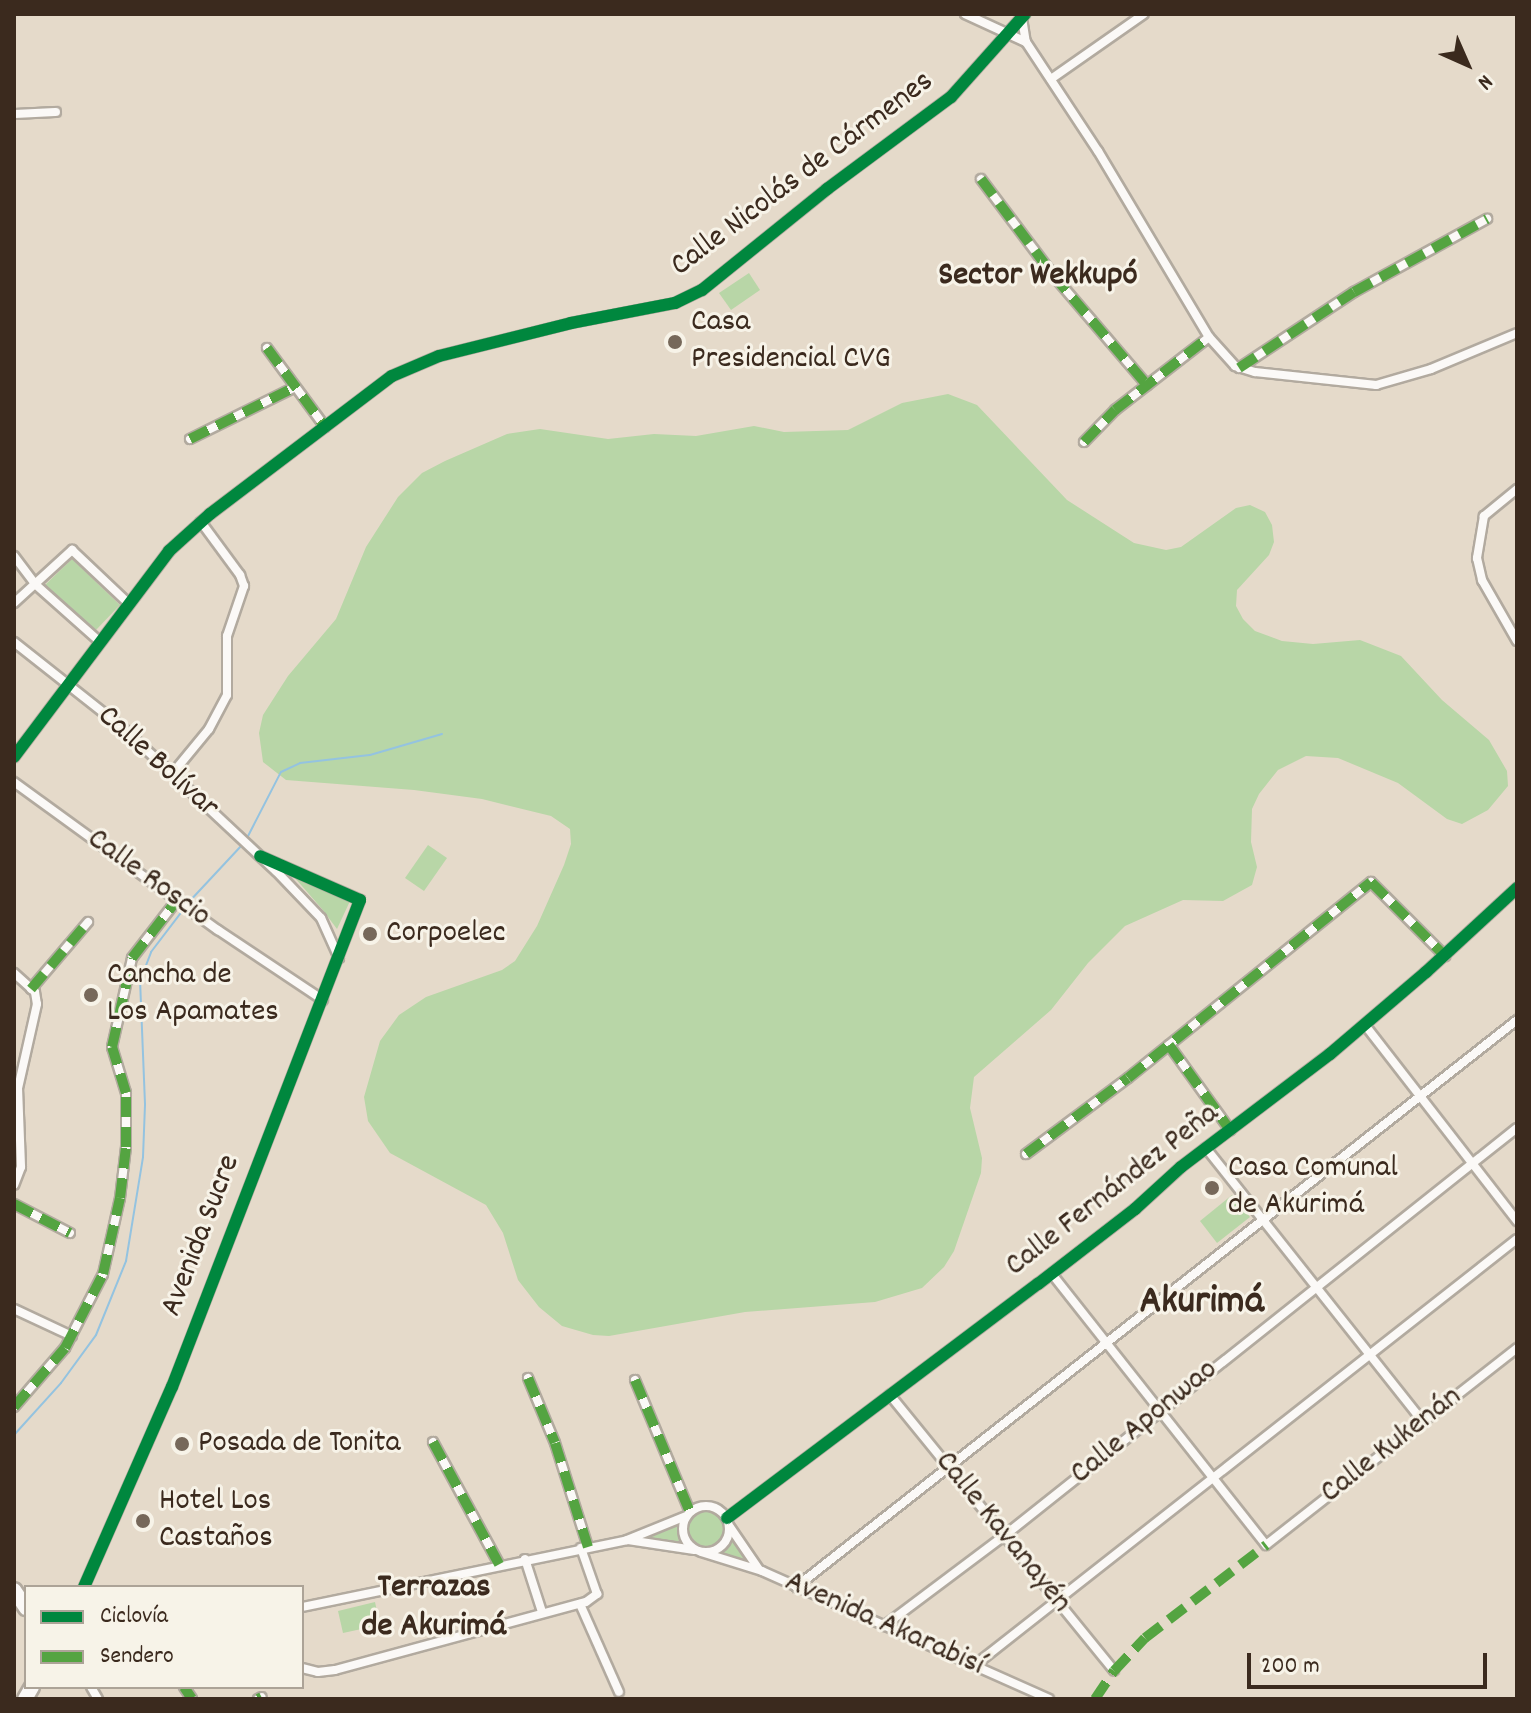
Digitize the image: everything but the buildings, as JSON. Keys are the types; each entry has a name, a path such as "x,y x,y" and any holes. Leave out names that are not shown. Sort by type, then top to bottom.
{"street":[{"path":"965,14 1006,36 1026,42"},
{"path":"1051,79 1144,14"},
{"path":"1024,16 1026,42 1209,337 1239,368 1376,385 1431,369 1517,333"},
{"name":"Calle Nicolás de Cármenes","path":"14,757 169,551 201,522 392,376 428,360 571,323 675,303 702,290 827,189 951,97 1024,16"},
{"path":"14,114 56,112"},
{"path":"981,179 1058,282 1147,385"},
{"path":"1239,368 1354,292 1487,219"},
{"path":"1084,442 1115,410 1209,337"},
{"path":"267,348 293,388 325,427"},
{"path":"190,439 293,388"},
{"path":"1517,489 1484,516 1477,558 1482,580 1517,641"},
{"path":"172,774 209,729 227,695 227,636 244,586 240,575 201,522"},
{"path":"14,603 72,550 128,603"},
{"path":"14,556 35,584 100,642"},
{"name":"Calle Bolívar","path":"14,642 123,728 260,856 321,918 339,958"},
{"name":"Calle Roscio","path":"14,782 323,1000"},
{"name":"Calle Bolívar","path":"260,856 360,900"},
{"path":"1026,1154 1169,1045 1371,882 1445,956"},
{"name":"Calle Fernández Peña","path":"728,1521 1052,1274 1206,1148 1365,1025 1516,893"},
{"name":"Avenida Sucre","path":"85,1585 172,1387 360,900"},
{"path":"14,1407 72,1336 103,1274 121,1188 127,1101 111,1051 129,966 141,943 183,904"},
{"path":"31,989 88,922"},
{"path":"14,973 31,989 37,1004 20,1072 16,1105 21,1167 14,1185"},
{"path":"796,1587 1261,1218 1517,1020"},
{"path":"1365,1025 1517,1221"},
{"path":"1169,1045 1230,1130"},
{"name":"Calle Aponwao","path":"884,1626 1004,1536 1517,1128"},
{"path":"1206,1148 1422,1421"},
{"path":"14,1204 70,1233"},
{"path":"975,1665 1517,1239"},
{"path":"1052,1274 1213,1478"},
{"path":"14,1309 72,1336"},
{"name":"Calle Kukenán","path":"1213,1478 1266,1545 1517,1348"},
{"path":"304,1668 318,1672 335,1670 580,1604 597,1594 552,1434 528,1378"},
{"path":"635,1380 688,1514 684,1538 699,1551 722,1546 729,1536 728,1521 711,1505 688,1514"},
{"name":"Calle Kavanayén","path":"890,1395 1114,1671"},
{"path":"433,1442 499,1564"},
{"name":"Avenida Akarabisí","path":"304,1607 627,1540 688,1514"},
{"name":"Avenida Akarabisí","path":"728,1521 737,1541 762,1571"},
{"name":"Avenida Akarabisí","path":"627,1540 699,1551 762,1571 1049,1699"},
{"path":"525,1559 542,1612"},
{"path":"580,1604 619,1692"}],"green space":[{"path":"749,273 760,290 731,310 719,293"},
{"path":"948,394 977,405 1067,500 1134,543 1166,550 1181,547 1236,508 1250,505 1265,512 1272,525 1274,542 1269,555 1237,590 1236,606 1243,619 1255,631 1282,641 1313,644 1360,640 1401,656 1442,700 1489,740 1507,771 1508,786 1488,810 1462,824 1447,819 1398,783 1338,758 1306,756 1278,770 1259,794 1252,809 1251,842 1257,867 1252,885 1223,901 1183,900 1125,926 1088,963 1051,1010 974,1077 970,1108 982,1158 981,1173 954,1251 944,1267 922,1288 875,1302 745,1312 609,1336 562,1326 539,1307 518,1280 503,1233 486,1205 390,1153 368,1121 364,1097 380,1041 399,1015 426,997 502,970 515,961 537,926 564,865 571,844 570,829 551,816 482,799 286,780 263,762 259,733 263,715 288,676 336,619 366,547 398,497 422,473 445,461 507,434 540,429 608,439 654,434 696,436 754,426 784,432 848,430 902,403"},
{"path":"72,559 120,605 95,631 45,585"},
{"path":"428,845 447,858 424,891 405,878"},
{"path":"295,878 350,901 337,929 322,909"},
{"path":"1232,1195 1250,1217 1217,1243 1200,1221"},
{"path":"705,1511 718,1516 723,1529 718,1542 705,1547 692,1542 687,1529 692,1516"},
{"path":"677,1526 679,1542 645,1539 648,1536"},
{"path":"731,1538 737,1548 750,1564 716,1552"},
{"path":"375,1602 380,1625 343,1633 338,1611"}],"waterway":[{"path":"246,840 281,772 300,763 370,755 442,734"},
{"path":"187,904 242,845"},
{"path":"14,1435 61,1383 96,1335 126,1261 143,1157 145,1104 140,981 151,952 183,910"}],"marked path":[{"path":"981,179 1053,275 1147,385"},
{"path":"1239,368 1354,292 1487,219"},
{"path":"1084,442 1115,410 1209,337"},
{"path":"267,348 325,427"},
{"path":"190,439 293,388"},
{"path":"1026,1154 1128,1078 1371,882 1445,956"},
{"path":"14,1407 65,1348 103,1274 120,1198 126,1147 126,1093 112,1047 132,958 177,900"},
{"path":"31,989 88,922"},
{"path":"1169,1045 1230,1130"},
{"path":"14,1204 70,1233"},
{"path":"528,1378 555,1443 588,1547"},
{"path":"635,1380 690,1512"},
{"path":"433,1442 499,1564"},
{"path":"1095,1699 1114,1671 1145,1638 1266,1545"},
{"path":"185,1689 192,1699"},
{"path":"258,1699 262,1697"}],"cycle path":[{"path":"14,757 169,551 210,514 392,376 439,356 571,323 675,303 702,290 827,189 951,97 1025,14"},
{"path":"85,1585 172,1387 360,900 260,856"},
{"path":"727,1518 1038,1284 1135,1209 1181,1167 1330,1054 1426,972 1517,888"}],"place":[{"name":"Casa Presidencial CVG","path":"675,342"},
{"name":"Corpoelec","path":"370,934"},
{"name":"Cancha de Los Apamates","path":"91,995"},
{"name":"Casa Comunal de Akurimá","path":"1212,1188"},
{"name":"Posada de Tonita","path":"182,1444"},
{"name":"Hotel Los Castaños","path":"143,1521"}],"district":[{"name":"Sector Wekkupó","path":"1038,277"},
{"name":"Akurimá","path":"1202,1304"},
{"name":"Terrazas de Akurimá","path":"434,1608"}]}
